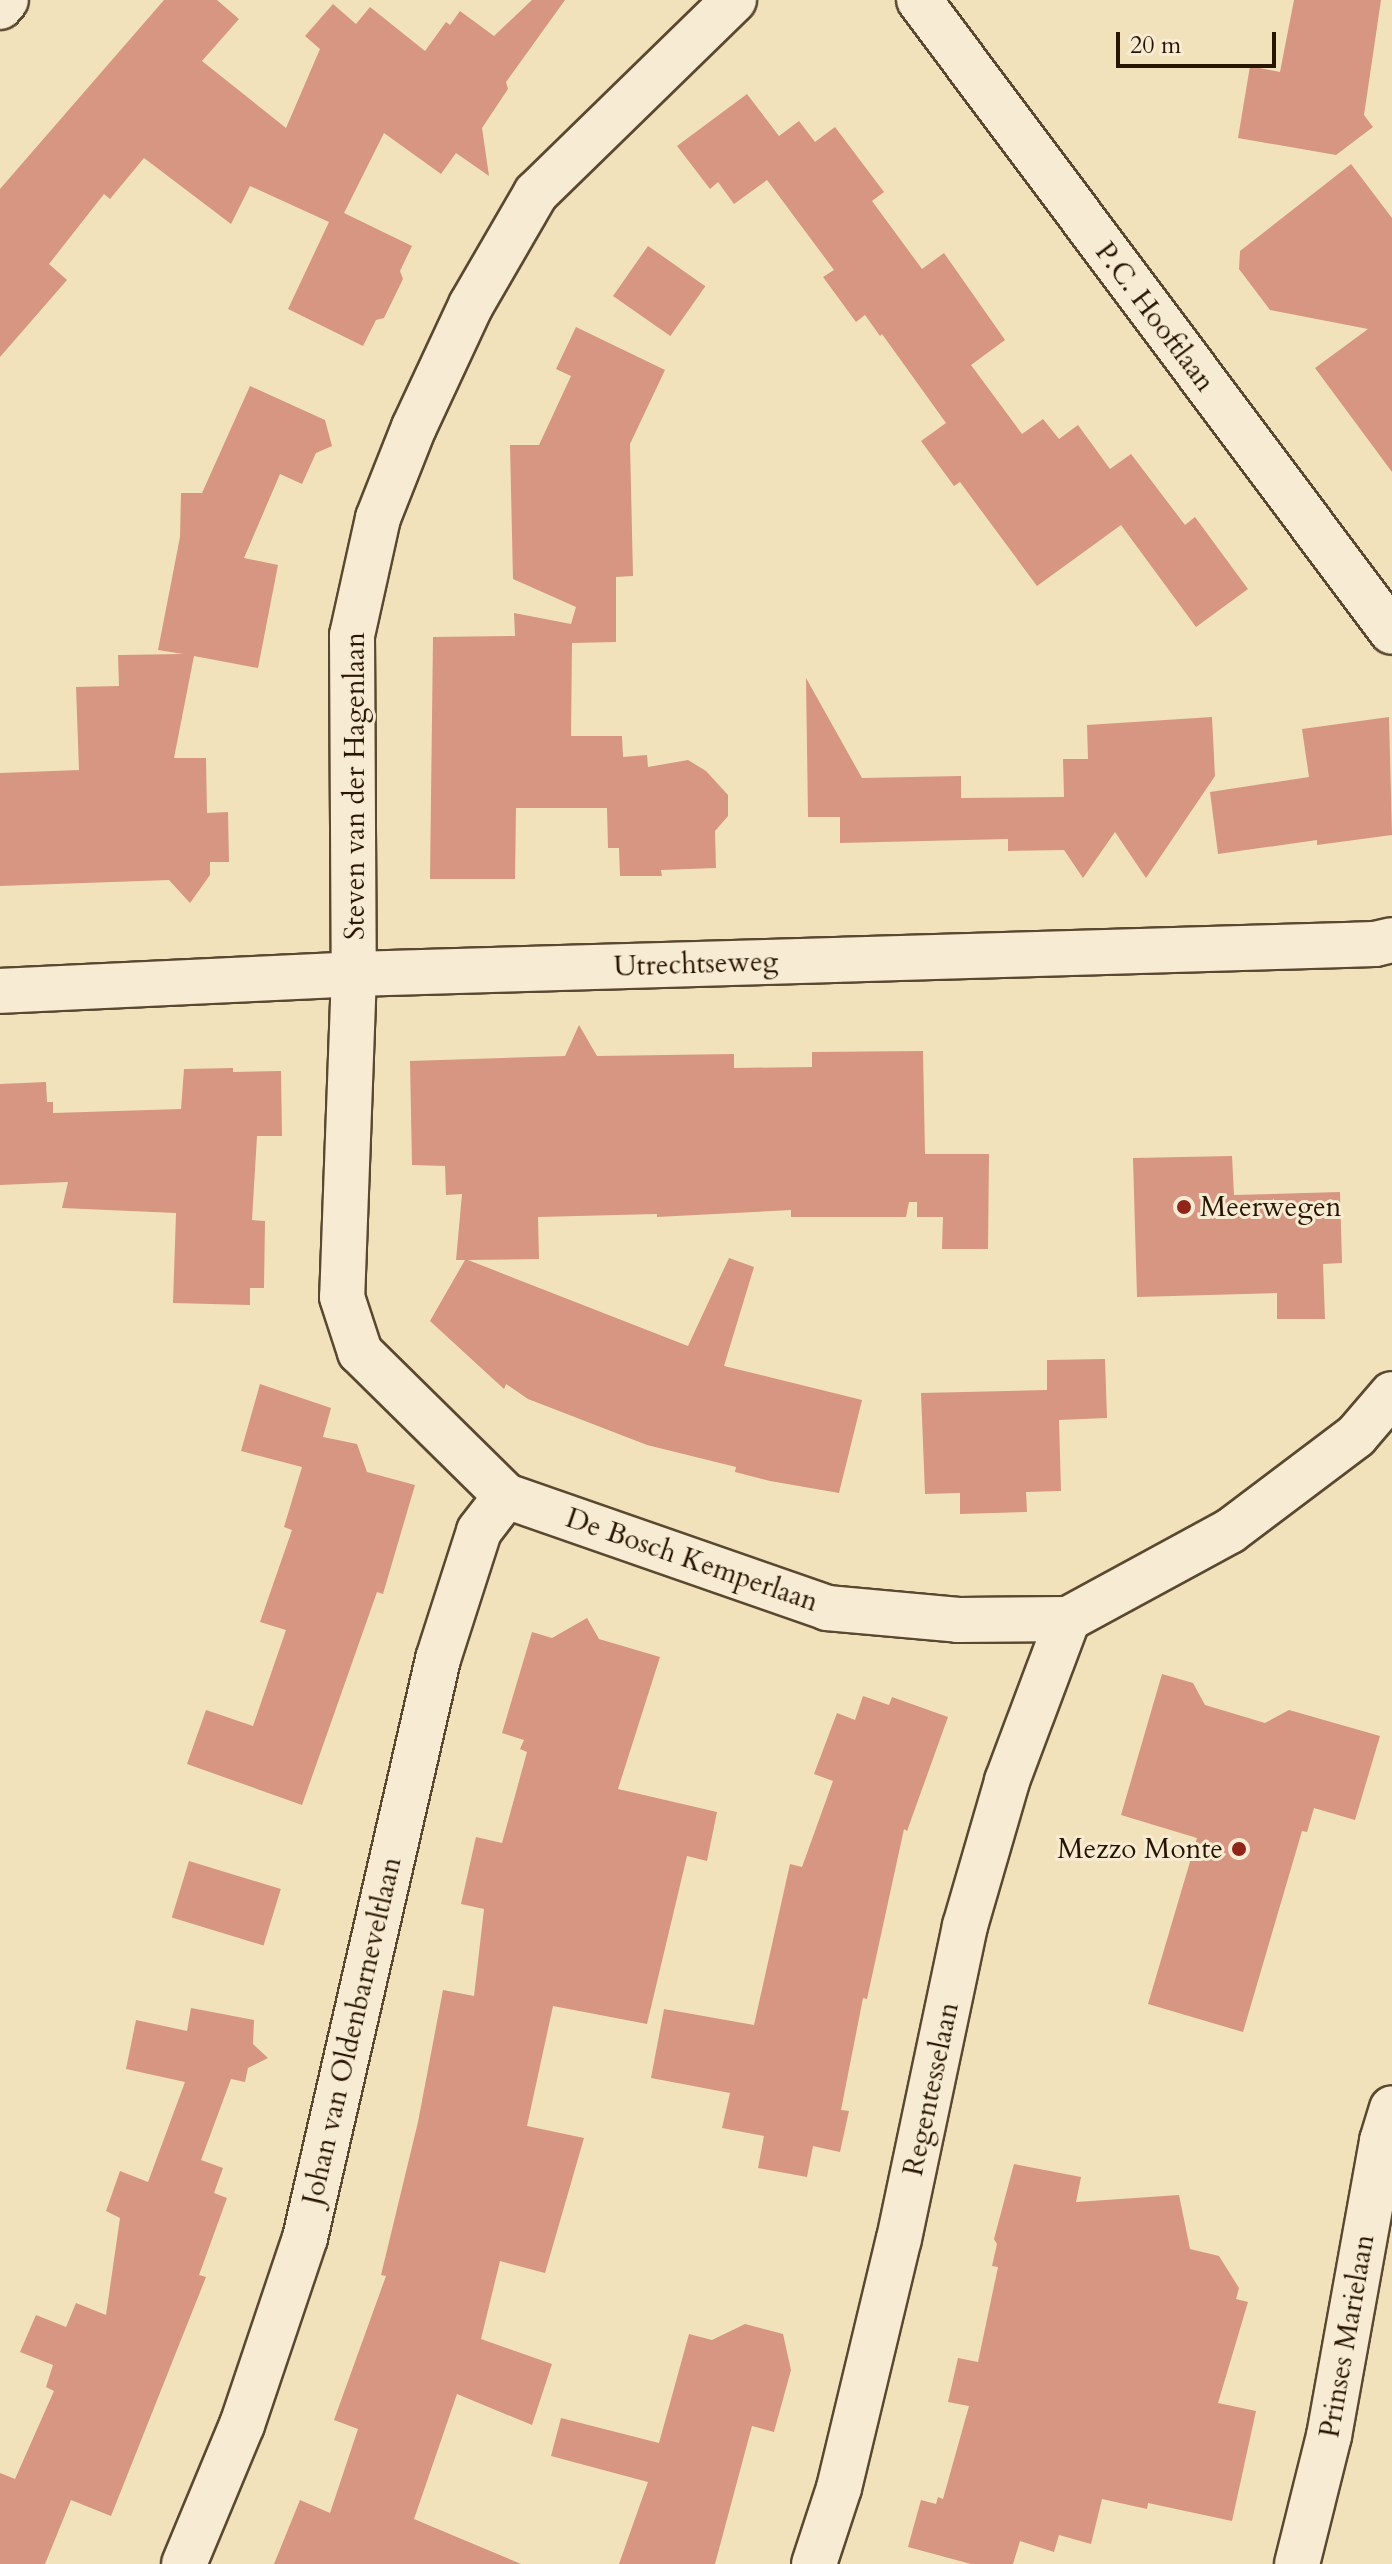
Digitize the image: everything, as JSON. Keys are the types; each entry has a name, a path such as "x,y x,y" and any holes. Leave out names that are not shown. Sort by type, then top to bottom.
{"street":[{"path":"0,7 6,0"},
{"name":"Steven van der Hagenlaan","path":"354,974 352,635 378,518 409,440 471,305 536,193 734,0"},
{"name":"P.C. Hooftlaan","path":"919,0 1392,632"},
{"name":"Utrechtseweg","path":"0,991 354,974 1375,944 1392,940"},
{"name":"De Bosch Kemperlaan","path":"354,974 342,1297 360,1352 506,1496 827,1608 958,1620 1068,1619 1230,1531 1356,1436 1392,1394"},
{"name":"Johan van Oldenbarneveltlaan","path":"184,2564 242,2425 305,2238 438,1659 479,1531 506,1496"},
{"name":"Regentesselaan","path":"814,2564 839,2488 899,2239 965,1926 1007,1781 1068,1619"},
{"name":"Prinses Marielaan","path":"1297,2564 1329,2436 1382,2141 1392,2108"}],"building":[{"path":"164,0 217,0 239,19 202,61 286,128 320,49 305,36 333,4 356,24 370,7 425,51 446,22 450,25 460,11 494,36 532,0 565,0 506,82 508,89 482,128 489,176 456,153 441,174 384,133 344,213 412,246 400,271 403,279 384,318 376,320 363,346 288,309 329,222 250,186 231,224 144,158 110,199 104,194 49,264 67,280 0,357 0,189"},
{"path":"1294,0 1381,0 1364,115 1373,127 1336,155 1238,138 1250,66 1280,72"},
{"path":"747,94 779,136 799,121 815,142 835,127 884,192 872,201 922,269 944,253 1005,340 971,365 1022,434 1043,419 1059,439 1078,425 1110,469 1131,454 1185,525 1195,517 1248,589 1196,627 1121,525 1037,586 960,482 954,486 921,441 946,423 882,334 880,336 865,315 856,322 823,277 834,270 767,180 734,204 718,182 710,189 677,146"},
{"path":"1351,164 1392,218 1392,472 1315,368 1368,329 1270,310 1239,269 1240,251"},
{"path":"648,246 705,286 670,336 613,296"},
{"path":"576,327 665,370 630,444 633,576 616,577 616,642 572,643 571,736 622,736 623,757 647,755 648,767 688,760 706,771 728,795 728,816 715,831 716,868 661,870 662,876 620,876 619,848 608,848 607,808 516,808 515,879 430,879 433,637 515,636 514,613 571,624 576,607 513,579 510,445 539,445 571,376 556,369"},
{"path":"250,386 325,420 332,446 316,453 302,484 280,474 244,558 278,565 258,668 194,656 174,758 206,758 207,813 228,812 229,862 210,862 210,875 190,903 169,880 0,886 0,773 79,770 76,687 119,686 118,655 183,654 158,650 180,537 181,493 202,493"},
{"path":"806,678 862,778 961,776 961,798 1064,797 1063,759 1088,759 1087,725 1212,717 1215,776 1146,878 1115,832 1083,878 1064,850 1008,851 1008,839 840,843 840,817 808,817"},
{"path":"1389,717 1392,835 1317,845 1317,840 1218,854 1210,792 1309,777 1302,729"},
{"path":"579,1025 597,1056 734,1054 734,1068 812,1067 812,1052 923,1051 925,1154 989,1154 988,1249 942,1249 943,1217 917,1217 917,1202 909,1202 906,1217 791,1217 791,1210 657,1217 657,1214 538,1217 539,1259 468,1260 688,1346 729,1258 754,1267 724,1366 862,1400 839,1493 770,1481 735,1472 736,1467 647,1445 528,1399 506,1384 504,1389 430,1321 465,1260 456,1260 462,1194 446,1195 445,1166 412,1165 410,1061 565,1056"},
{"path":"233,1068 233,1072 281,1071 282,1136 257,1136 252,1220 265,1221 264,1288 250,1288 250,1305 173,1303 176,1213 62,1208 68,1182 0,1185 0,1084 46,1082 47,1102 53,1102 53,1113 181,1109 184,1069"},
{"path":"1232,1156 1234,1195 1340,1192 1342,1263 1323,1264 1325,1319 1277,1319 1277,1293 1137,1297 1133,1158"},
{"path":"1105,1359 1107,1418 1059,1420 1061,1491 1026,1492 1027,1512 960,1514 960,1493 925,1494 921,1393 1047,1390 1047,1360"},
{"path":"260,1384 331,1408 323,1437 357,1444 367,1472 415,1485 383,1594 377,1592 302,1805 187,1764 206,1710 253,1726 286,1630 260,1622 292,1530 284,1527 302,1467 241,1451"},
{"path":"587,1618 599,1639 660,1657 618,1789 717,1812 707,1861 687,1856 647,2024 553,2006 527,2126 584,2138 545,2273 500,2261 481,2339 552,2364 532,2425 457,2394 414,2519 521,2564 274,2564 300,2500 330,2513 358,2429 334,2420 386,2276 381,2275 418,2122 443,1990 474,1996 484,1909 461,1904 476,1837 502,1843 527,1752 520,1749 524,1740 502,1733 532,1632 552,1638"},
{"name":"Mezzo Monte","path":"1162,1674 1193,1683 1205,1705 1265,1723 1289,1710 1380,1736 1355,1820 1314,1808 1307,1832 1302,1831 1243,2032 1148,2004 1197,1838 1121,1815"},
{"path":"863,1696 889,1705 892,1697 948,1717 907,1831 904,1829 867,1999 863,1998 841,2110 849,2111 840,2152 813,2146 807,2177 758,2168 764,2136 722,2128 730,2093 651,2078 664,2009 754,2025 790,1864 802,1867 833,1781 814,1774 837,1713 855,1720"},
{"path":"189,1861 281,1889 264,1945 172,1917"},
{"path":"191,2008 254,2020 253,2044 268,2058 248,2068 245,2082 231,2079 201,2160 223,2168 214,2193 227,2198 199,2275 206,2277 111,2516 71,2500 45,2564 0,2564 0,2473 15,2479 54,2391 46,2387 53,2365 20,2352 36,2315 66,2327 76,2303 106,2315 120,2218 106,2211 120,2171 148,2182 185,2082 126,2069 136,2020 187,2031"},
{"path":"1014,2164 1081,2177 1076,2202 1179,2195 1190,2249 1219,2256 1239,2288 1236,2299 1248,2302 1218,2403 1256,2411 1232,2521 1148,2503 1147,2509 1102,2499 1091,2544 1059,2535 1054,2552 1020,2541 1013,2564 971,2564 908,2547 921,2500 936,2504 938,2497 943,2499 969,2406 948,2402 958,2358 978,2362 998,2267 992,2266 997,2244 994,2239"},
{"path":"745,2324 783,2334 791,2370 774,2432 752,2426 715,2564 619,2564 648,2482 551,2456 561,2418 659,2443 689,2334 712,2340"}],"place":[{"name":"Meerwegen","path":"1184,1207"},
{"name":"Mezzo Monte","path":"1239,1849"}]}
